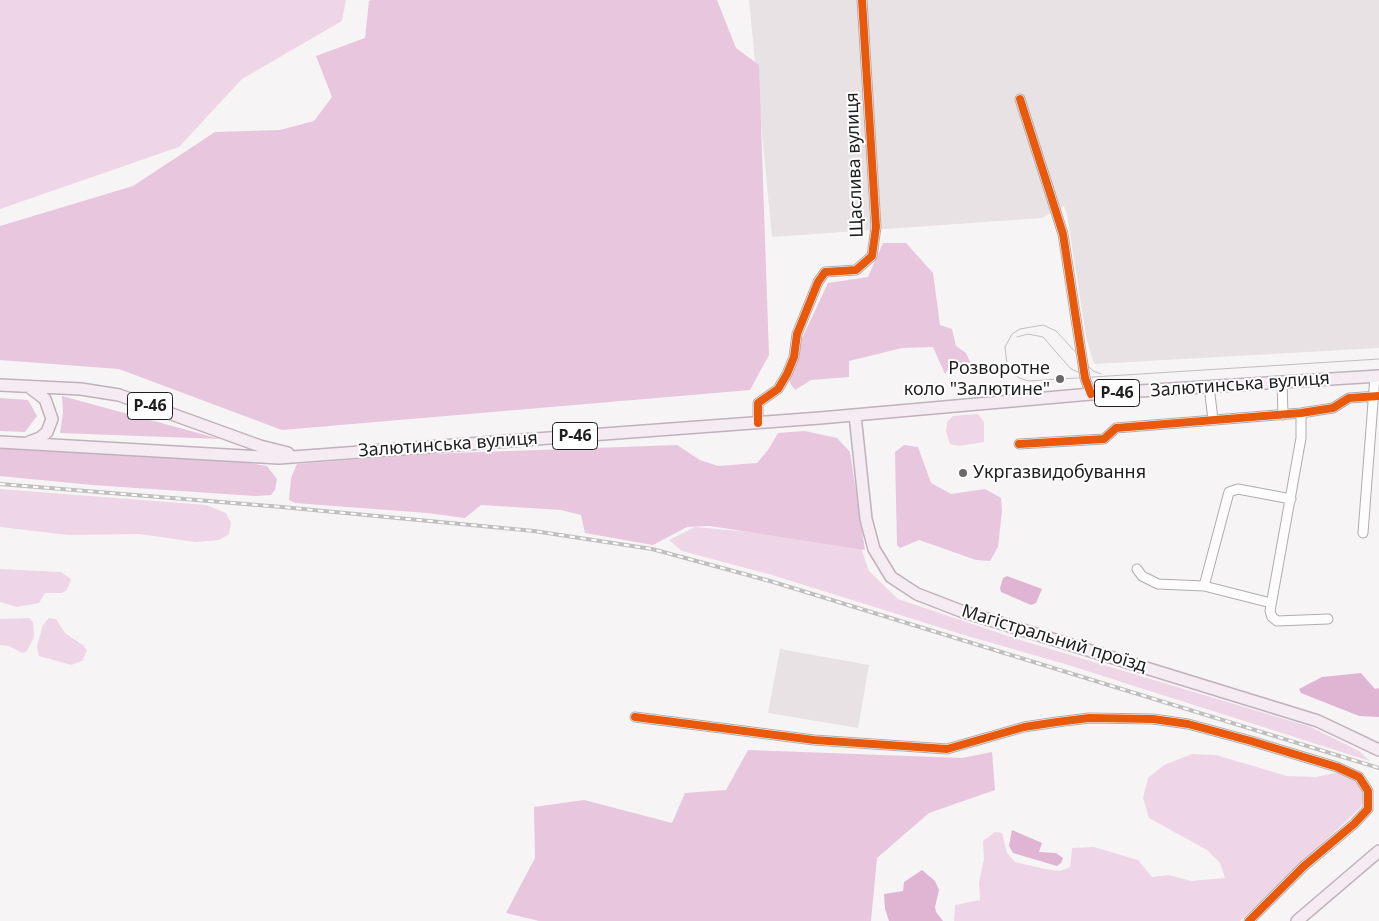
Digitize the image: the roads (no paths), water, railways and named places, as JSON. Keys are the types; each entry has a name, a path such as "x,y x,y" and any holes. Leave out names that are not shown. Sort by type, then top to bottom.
{"main road":[{"name":"Залютинська вулиця","path":"294,455 758,423 1091,394 1377,376"},
{"name":"Р-46","path":"0,385 96,391 119,395 260,446 294,455"},
{"path":"22,444 40,438 47,432 52,419 45,399 38,392 23,385"},
{"name":"Магістральний проїзд","path":"855,414 866,519 874,549 891,577 917,594 961,611 1318,721 1379,750"},
{"name":"Р-46","path":"0,442 279,458 294,455"},
{"path":"1297,921 1379,851"}],"street":[{"name":"Щаслива вулиця","path":"758,423 758,403 778,389 787,374 794,357 797,334 818,282 825,272 856,270 872,256 876,227 862,0"},
{"path":"1020,99 1063,234 1085,378 1091,394"},
{"path":"1363,533 1377,396 1377,376"},
{"path":"1282,382 1283,415"},
{"path":"1209,386 1213,420"},
{"path":"1019,444 1104,439 1116,428 1301,413 1332,408 1349,398 1377,396"},
{"path":"1301,413 1301,438 1271,603 1272,617 1277,621 1328,619"},
{"path":"1204,586 1229,492 1238,489 1291,499"},
{"path":"1137,569 1142,576 1158,584 1204,586 1271,603"},
{"path":"635,717 814,740 947,749 1024,727 1048,723 1089,718 1152,719 1188,724 1251,741 1337,767 1359,777 1368,791 1368,809 1354,824 1304,866 1249,921"}],"tram line":[{"path":"1101,374 1093,371 1056,331 1043,325 1020,329 1012,334 1005,347 1007,364 1019,378 1029,381 1379,359"},
{"path":"1017,337 1028,334 1043,337 1071,369 1087,374"}],"railway":[{"path":"0,484 282,507 534,531 652,549 770,581 1379,768"}],"place":[{"name":"Розворотне коло \"Залютине\"","path":"1060,379"},
{"name":"Укргазвидобування","path":"963,473"}]}
